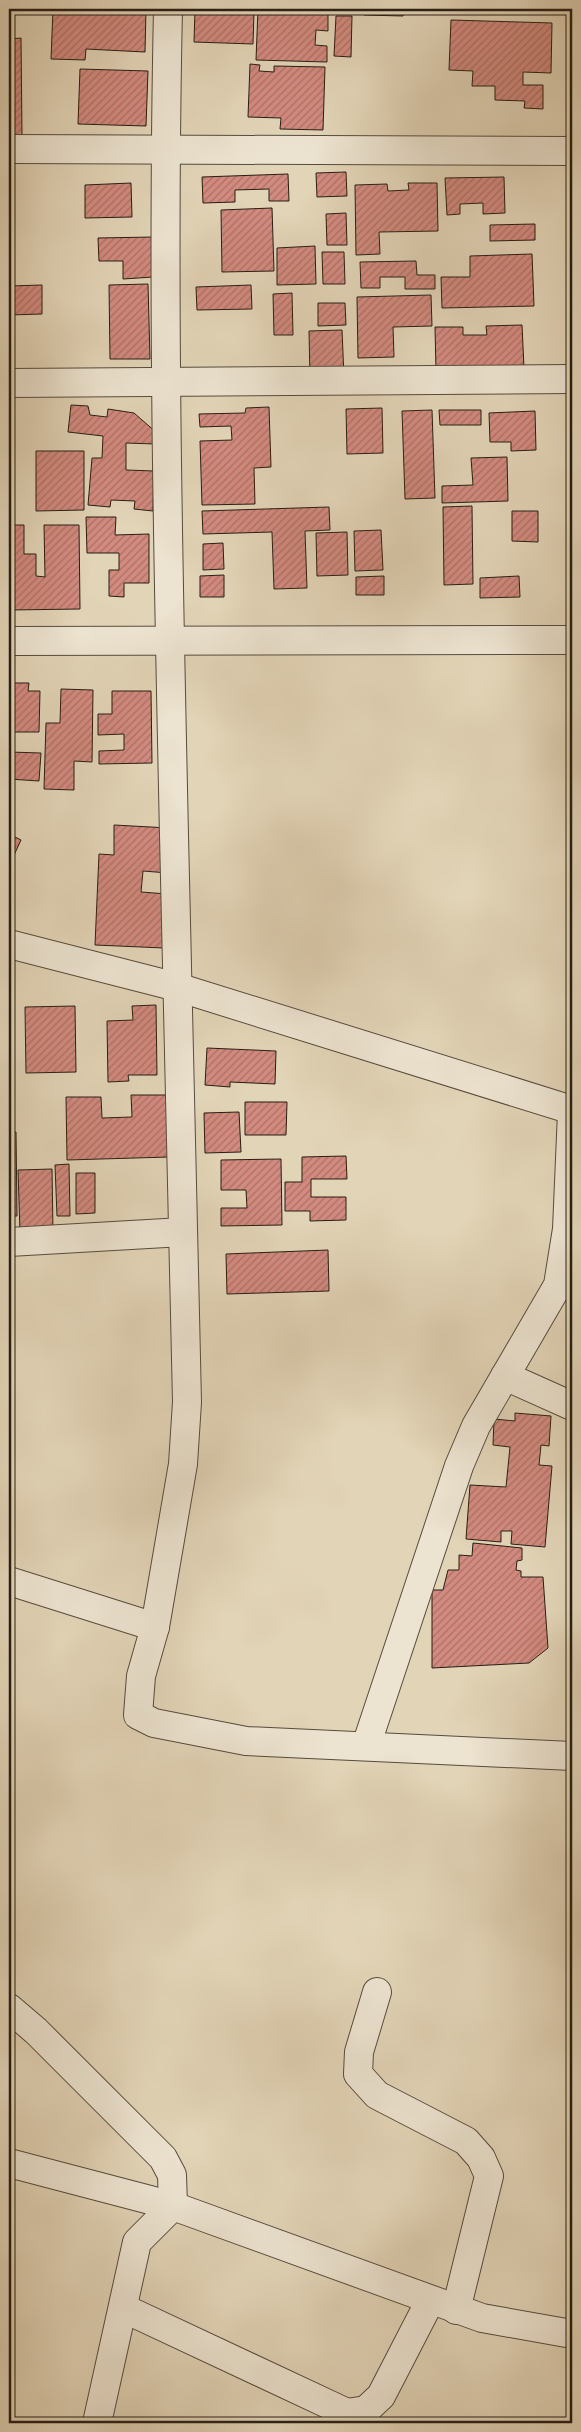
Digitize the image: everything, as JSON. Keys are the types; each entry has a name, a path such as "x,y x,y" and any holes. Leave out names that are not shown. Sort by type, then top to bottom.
{"street":[{"path":"168,9 165,150 166,382 187,1411 183,1464 155,1627 140,1676 138,1715 154,1723 246,1742 572,1756"},
{"path":"9,149 572,151"},
{"path":"9,383 572,379"},
{"path":"9,640 572,640"},
{"path":"9,944 177,988 572,1111 568,1229 558,1285 535,1328 476,1426 459,1466 366,1746"},
{"path":"9,1242 183,1232"},
{"path":"505,1376 572,1406"},
{"path":"9,1581 155,1627"},
{"path":"377,1992 359,2052 358,2074 377,2095 466,2141 481,2158 489,2176 456,2310"},
{"path":"9,2008 49,2044 163,2158 172,2175 173,2206 137,2242 97,2423"},
{"path":"9,2163 173,2206 430,2301 482,2318 572,2334"},
{"path":"123,2308 347,2413 366,2410 381,2396 430,2301"}],"building":[{"path":"53,9 146,9 145,52 86,49 85,60 51,59"},
{"path":"258,9 328,10 328,31 316,30 315,45 327,46 327,62 256,60"},
{"path":"364,9 404,9 403,16 364,15"},
{"path":"195,10 254,12 253,44 194,42"},
{"path":"336,16 352,16 351,57 334,56"},
{"path":"451,20 552,23 551,73 523,72 523,85 543,85 543,109 524,108 525,101 495,100 495,86 472,86 473,71 449,70"},
{"path":"21,38 22,136 9,136 9,39"},
{"path":"250,64 260,65 259,71 274,72 274,66 325,67 323,130 280,129 281,118 248,117"},
{"path":"80,69 148,71 146,126 78,124"},
{"path":"346,172 347,196 317,197 316,173"},
{"path":"288,174 289,201 269,201 269,189 235,190 235,202 203,203 202,177"},
{"path":"504,177 505,213 483,214 483,203 460,204 460,214 447,215 445,178"},
{"path":"131,183 132,217 85,218 85,185"},
{"path":"408,183 437,183 438,231 379,232 380,254 356,255 355,185 387,184 388,191 409,190"},
{"path":"272,208 274,271 222,272 221,210"},
{"path":"346,213 347,245 327,245 326,214"},
{"path":"535,224 535,240 490,241 490,225"},
{"path":"153,237 153,277 123,279 123,261 99,261 98,238"},
{"path":"315,246 316,284 277,285 277,248"},
{"path":"322,252 344,252 345,284 323,284"},
{"path":"532,254 534,306 442,308 441,277 470,277 470,256"},
{"path":"416,261 417,275 435,275 435,289 405,289 405,277 380,277 380,288 361,288 360,262"},
{"path":"148,284 150,359 110,359 109,285"},
{"path":"42,285 42,314 9,315 9,286"},
{"path":"251,285 252,309 197,310 196,287"},
{"path":"292,293 293,335 274,335 273,294"},
{"path":"431,295 432,326 393,327 394,357 358,358 357,297"},
{"path":"318,303 345,303 346,325 318,326"},
{"path":"522,325 524,368 436,370 435,327 463,327 463,335 487,335 486,326"},
{"path":"342,330 344,377 310,378 309,331"},
{"path":"71,405 88,406 90,415 107,417 108,409 134,413 157,433 155,444 126,443 126,470 154,471 153,511 134,509 135,501 111,500 110,507 88,505 92,458 102,458 103,436 68,432"},
{"path":"269,407 271,467 254,468 255,504 202,505 200,441 232,440 231,426 200,427 199,414 245,413 246,408"},
{"path":"382,408 383,453 347,454 346,409"},
{"path":"432,410 435,498 405,499 402,411"},
{"path":"439,410 481,410 481,425 440,425"},
{"path":"535,411 536,450 511,451 511,442 490,442 489,413"},
{"path":"36,451 84,451 84,510 36,511"},
{"path":"507,457 508,501 442,503 442,486 473,485 471,458"},
{"path":"472,506 473,584 444,585 443,507"},
{"path":"329,507 330,530 305,531 307,588 274,589 272,532 203,534 202,511"},
{"path":"512,511 538,511 538,542 512,541"},
{"path":"86,517 116,517 115,535 149,534 149,583 124,583 124,597 109,596 109,570 119,570 119,553 87,553"},
{"path":"9,525 24,525 24,554 36,554 36,576 45,577 44,525 79,525 80,609 9,610"},
{"path":"381,530 383,570 355,571 354,531"},
{"path":"347,532 348,575 317,576 316,533"},
{"path":"223,543 224,569 203,570 203,544"},
{"path":"224,575 224,597 200,597 200,576"},
{"path":"384,576 384,595 356,595 356,577"},
{"path":"519,576 520,597 480,598 480,578"},
{"path":"9,683 29,683 28,691 40,691 39,732 13,732 13,747 9,747"},
{"path":"61,689 93,690 92,762 74,761 74,790 44,789 46,723 60,723"},
{"path":"112,691 151,691 152,763 99,764 99,751 124,750 124,734 98,735 98,714 112,714"},
{"path":"9,752 41,753 39,781 9,779"},
{"path":"114,825 169,828 168,873 143,871 141,892 167,894 164,948 95,945 99,854 114,855"},
{"path":"9,834 21,840 9,866"},
{"path":"156,1005 157,1075 128,1075 129,1081 108,1082 107,1021 133,1020 132,1006"},
{"path":"75,1006 76,1072 26,1073 25,1007"},
{"path":"207,1048 276,1051 275,1084 230,1082 230,1087 205,1085"},
{"path":"131,1095 168,1095 169,1157 67,1160 66,1097 101,1097 102,1118 132,1117"},
{"path":"245,1102 287,1102 286,1135 245,1135"},
{"path":"239,1112 241,1152 205,1153 204,1113"},
{"path":"9,1132 16,1132 17,1216 9,1216"},
{"path":"346,1156 347,1179 311,1179 311,1197 346,1197 346,1220 310,1221 310,1211 285,1211 285,1182 302,1182 302,1157"},
{"path":"281,1159 282,1225 221,1226 221,1208 247,1208 246,1190 221,1190 221,1160"},
{"path":"69,1164 70,1216 57,1216 55,1165"},
{"path":"52,1169 53,1232 20,1232 18,1170"},
{"path":"76,1173 95,1173 95,1213 76,1214"},
{"path":"328,1250 329,1291 227,1294 226,1254"},
{"path":"515,1413 551,1416 549,1446 541,1445 539,1465 552,1466 545,1547 511,1544 512,1531 501,1531 501,1542 466,1539 470,1485 506,1487 510,1447 493,1445 494,1419 515,1421"},
{"path":"473,1543 522,1548 522,1560 517,1561 516,1570 521,1571 521,1577 543,1577 548,1648 529,1663 432,1668 432,1590 443,1590 448,1570 459,1570 459,1555 472,1556"}]}
